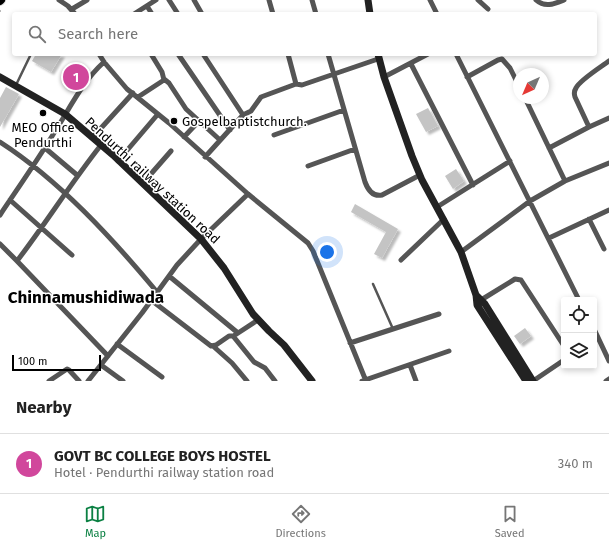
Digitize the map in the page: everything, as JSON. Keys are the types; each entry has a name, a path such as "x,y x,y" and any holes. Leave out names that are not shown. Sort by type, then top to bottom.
{"street":[{"path":"72,9 87,0"},
{"path":"137,12 156,0"},
{"path":"169,0 177,12"},
{"path":"194,0 201,12"},
{"path":"269,0 273,12"},
{"path":"312,0 315,12"},
{"path":"368,0 370,12"},
{"path":"430,0 436,12"},
{"path":"478,0 488,9"},
{"path":"536,0 544,5 549,5 564,0"},
{"path":"62,1 74,12"},
{"path":"147,6 151,12"},
{"path":"100,56 120,81 133,93 248,194 300,236 313,251 365,381 449,351"},
{"path":"152,56 164,79 170,83 186,109 220,140"},
{"path":"179,56 230,130"},
{"path":"204,56 243,115"},
{"path":"289,56 296,84"},
{"path":"329,56 367,187 377,196 382,195 420,175"},
{"path":"205,157 243,115 251,112 261,97 296,84 302,85 378,56 412,156 420,175 461,252 478,298 533,381 561,362"},
{"path":"384,77 425,56"},
{"path":"457,56 578,297"},
{"path":"467,77 502,59 513,74"},
{"path":"589,127 575,97 575,88 579,83 609,61"},
{"path":"0,215 45,148 64,114 92,73 104,62"},
{"path":"411,64 474,185"},
{"name":"Pendurthi railway station road","path":"0,77 64,114 101,145 201,239 224,268 258,320 284,345 312,381"},
{"path":"138,97 161,83 164,79"},
{"path":"92,138 133,93"},
{"path":"528,104 565,181"},
{"path":"274,135 344,110"},
{"path":"118,161 158,114"},
{"path":"549,148 609,118"},
{"path":"184,137 199,121"},
{"path":"0,142 33,166 102,229 157,292"},
{"path":"17,261 77,175 101,145"},
{"path":"45,148 77,175"},
{"path":"308,166 355,149"},
{"path":"142,184 171,151"},
{"path":"437,207 510,161"},
{"path":"461,252 530,201 565,181 608,164"},
{"path":"88,381 169,276 201,239 248,194"},
{"path":"10,200 72,255"},
{"path":"549,238 609,210"},
{"path":"401,260 444,219"},
{"path":"589,219 604,249"},
{"path":"0,244 108,356"},
{"path":"169,276 235,335 254,362 265,368 275,381"},
{"path":"478,298 518,278 561,342"},
{"path":"478,298 477,305 526,381"},
{"path":"151,300 213,346 232,363 247,381"},
{"path":"350,343 439,314"},
{"path":"213,346 227,336 235,335 258,320"},
{"path":"597,339 609,361"},
{"path":"117,344 162,377"},
{"path":"101,364 123,381"},
{"path":"410,365 416,381"},
{"path":"49,381 66,369 80,381"}],"lane":[{"path":"16,86 30,56"},
{"path":"373,284 393,329"}],"building":[{"path":"35,56 61,56 51,72 32,61"},
{"path":"6,87 19,94 0,127 0,98"},
{"path":"428,108 438,126 426,132 416,114"},
{"path":"456,169 464,181 453,189 445,176"},
{"path":"355,204 398,229 382,258 374,254 386,232 351,212"},
{"path":"525,328 531,336 520,344 514,336"}],"place":[{"name":"GOVT BC COLLEGE BOYS HOSTEL","path":"76,77"},
{"name":"MEO Office Pendurthi","path":"43,113"},
{"name":"Gospelbaptistchurch.","path":"174,121"}],"district":[{"name":"Chinnamushidiwada","path":"86,297"}]}
